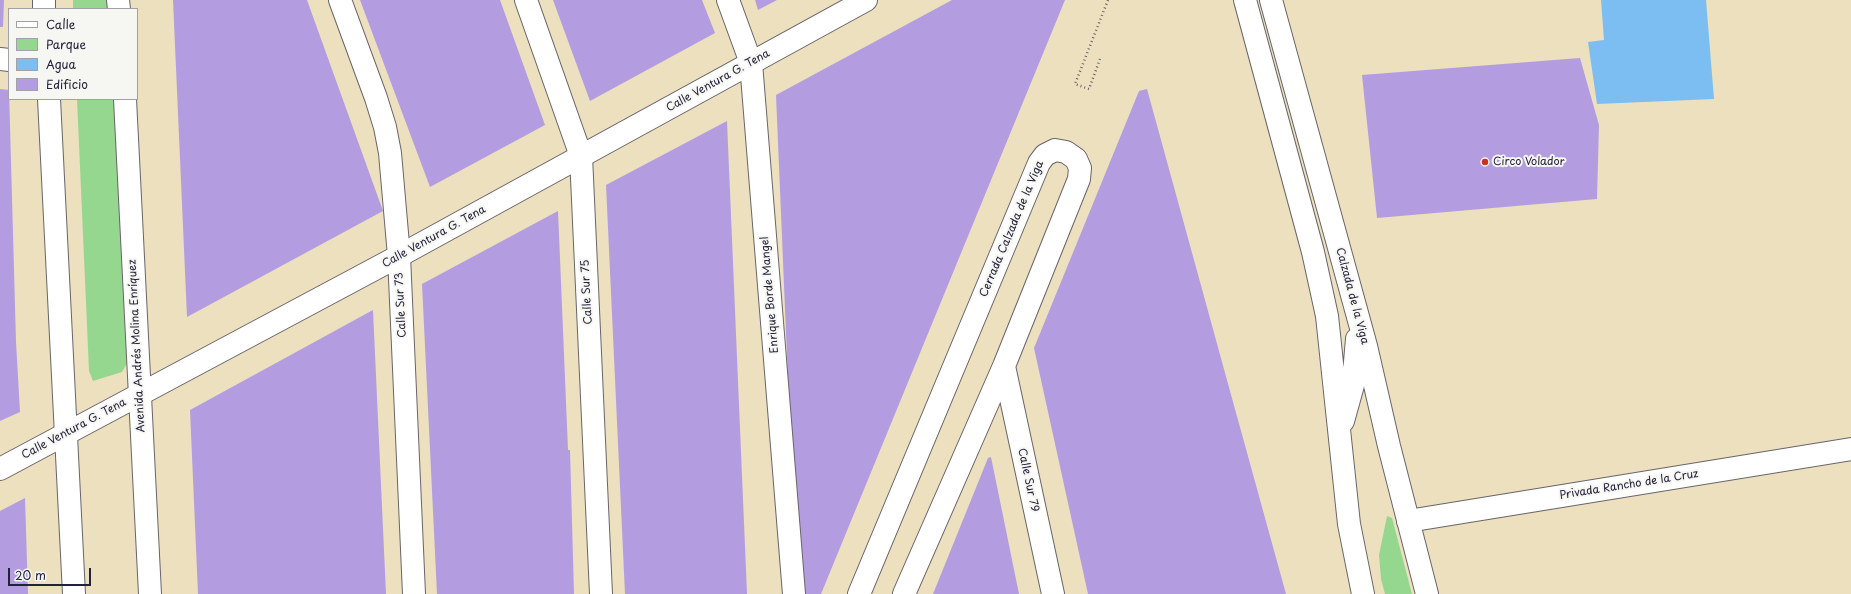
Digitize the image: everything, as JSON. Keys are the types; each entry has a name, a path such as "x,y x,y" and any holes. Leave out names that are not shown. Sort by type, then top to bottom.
{"street":[{"name":"Calle Sur 73","path":"340,0 385,127 390,153 399,256 414,594"},
{"name":"Calle Sur 75","path":"526,0 581,156 601,594"},
{"name":"Enrique Borde Mangel","path":"728,0 751,63 794,594"},
{"name":"Calle Ventura G. Tena","path":"0,469 399,256 866,0"},
{"path":"1244,0 1313,252 1327,316 1349,524 1363,594"},
{"name":"Calzada de la Viga","path":"1271,0 1357,314 1427,594"},
{"path":"49,100 74,594"},
{"name":"Avenida Andrés Molina Enríquez","path":"124,100 150,594"},
{"name":"Cerrada Calzada de la Viga","path":"859,594 1039,163 1045,155 1055,150 1066,152 1076,159 1080,168 1079,179 1004,366 904,594"},
{"path":"1340,431 1353,385 1357,346 1357,314"},
{"name":"Calle Sur 79","path":"1004,366 1053,594"},
{"name":"Privada Rancho de la Cruz","path":"1408,521 1851,449"}],"path":[{"path":"1100,59 1089,89 1075,84 1108,0"}],"green space":[{"path":"73,0 110,0 111,8 73,8"},
{"path":"77,100 118,100 129,360 122,372 93,381 89,371"},
{"path":"1387,516 1392,518 1412,594 1385,594 1381,579 1379,555"}],"water":[{"path":"1601,0 1706,0 1714,99 1597,104 1588,42 1604,40"}],"building":[{"path":"0,0 4,0 3,27 0,27"},
{"path":"173,0 307,0 383,211 187,317"},
{"path":"360,0 500,0 545,125 430,187"},
{"path":"553,0 702,0 715,33 590,101"},
{"path":"755,0 777,0 758,10"},
{"path":"952,0 1065,0 821,594 797,594 776,95"},
{"name":"Circo Volador","path":"1580,58 1599,125 1597,199 1377,218 1362,75"},
{"path":"0,89 8,90 8,100 9,100 16,342 20,412 0,421"},
{"path":"1147,89 1286,594 1088,594 1034,348 1139,91"},
{"path":"727,121 747,594 625,594 606,185"},
{"path":"558,211 568,450 570,450 574,594 437,594 422,284"},
{"path":"373,310 386,594 198,594 190,410"},
{"path":"991,457 1019,594 933,594 988,458"},
{"path":"25,498 28,594 0,594 0,511"}],"place":[{"name":"Circo Volador","path":"1485,162"}]}
